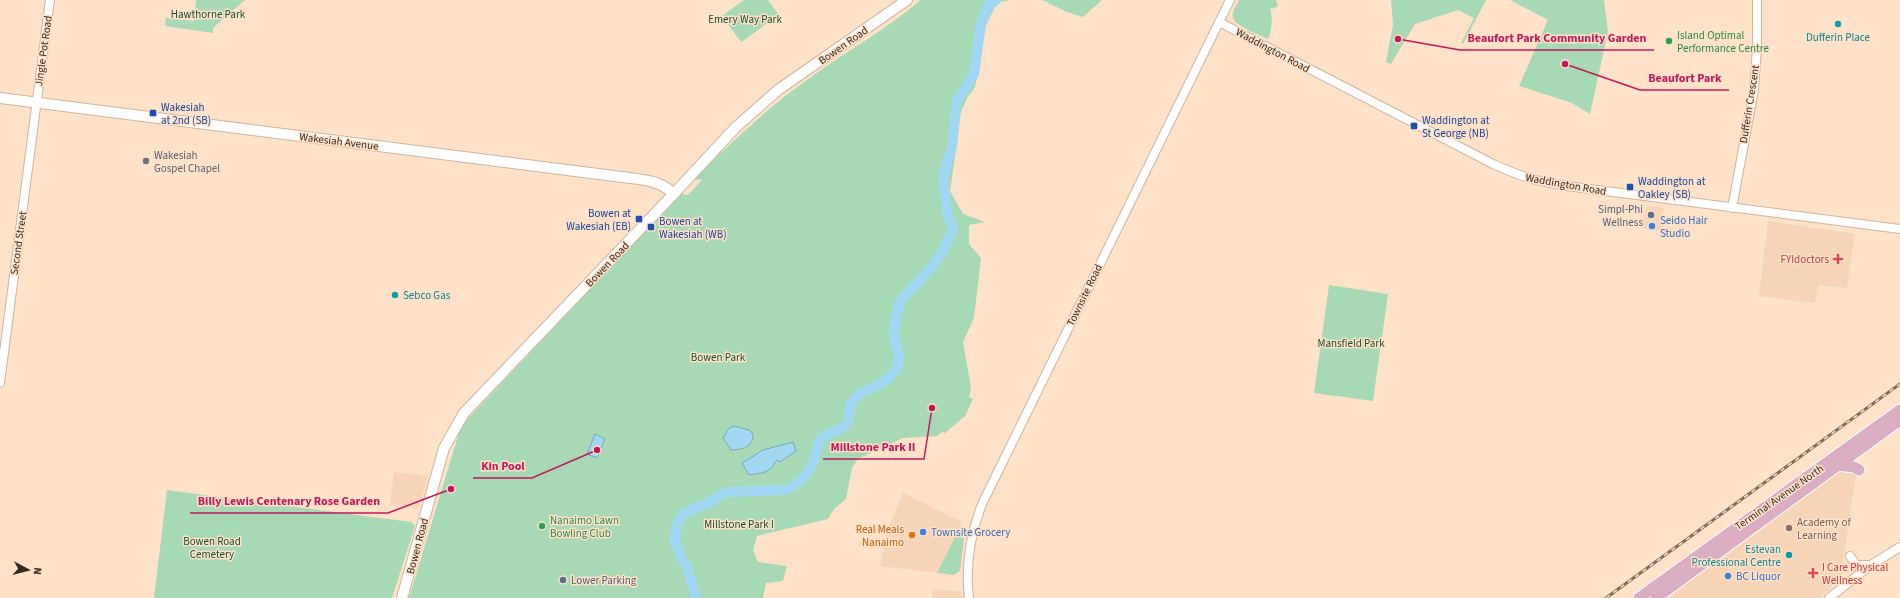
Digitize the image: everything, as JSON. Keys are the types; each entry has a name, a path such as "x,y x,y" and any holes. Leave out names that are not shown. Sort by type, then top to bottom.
{"main road":[{"name":"Bowen Road","path":"402,598 444,448 458,421 472,404 674,194 736,127 778,90 907,0"},
{"name":"Wakesiah Avenue","path":"0,98 622,177 658,183 666,186 674,194"},
{"name":"Terminal Avenue North","path":"1639,598 1900,410"},
{"name":"Terminal Avenue North","path":"1656,598 1900,420"},
{"path":"1838,465 1854,467 1859,470"}],"street":[{"name":"Jingle Pot Road","path":"36,102 50,0"},
{"name":"Townsite Road","path":"969,598 967,578 972,541 975,524 984,499 1230,0"},
{"name":"Dufferin Crescent","path":"1732,208 1754,90 1757,48 1757,0"},
{"name":"Waddington Road","path":"1219,22 1492,164 1520,176 1548,183 1900,229"},
{"name":"Second Street","path":"0,383 36,102"},
{"path":"1829,598 1871,565 1900,547"},
{"path":"1850,556 1856,565 1871,565"}],"shaded area":[{"path":"1649,206 1664,208 1661,231 1642,228 1645,210"},
{"path":"1768,221 1855,234 1847,288 1818,285 1815,303 1759,296"},
{"path":"1842,470 1855,472 1856,475 1841,575 1839,580 1819,598 1665,598 1798,499"},
{"path":"394,472 428,476 419,508 390,504"},
{"path":"903,493 962,522 937,573 880,566 887,531"},
{"path":"933,589 962,592 961,598 932,598"}],"green space":[{"name":"Hawthorne Park","path":"196,0 245,0 213,28 213,33 165,26 166,18 194,21"},
{"name":"Emery Way Park","path":"744,0 768,0 779,15 741,42 722,16"},
{"name":"Bowen Park","path":"921,0 1011,0 1000,2 995,7 985,27 979,48 979,69 976,83 961,112 955,133 956,150 950,191 963,214 985,222 969,225 969,244 981,258 974,318 963,342 971,388 969,397 973,399 965,416 945,433 942,432 937,436 903,438 858,459 852,468 846,499 834,509 828,519 757,536 753,550 758,562 787,566 783,581 766,583 763,598 409,598 461,426 680,194 688,195 702,180 693,179 736,139 795,89 825,67 895,21"},
{"path":"1042,0 1102,0 1083,17 1067,12"},
{"path":"1239,0 1276,0 1278,6 1272,9 1270,8 1272,24 1268,39 1243,27 1235,21 1233,18 1233,13"},
{"path":"1391,0 1486,0 1463,44 1461,43 1474,18 1458,10 1415,24 1391,64 1386,62 1393,25"},
{"path":"1510,0 1604,0 1608,32 1590,114 1572,103 1519,86 1548,20"},
{"name":"Mansfield Park","path":"1329,285 1388,294 1373,401 1314,393"},
{"name":"Bowen Road Cemetery","path":"167,490 411,522 415,526 392,598 154,598"},
{"path":"957,533 961,534 964,539 960,571 954,575 937,573"}],"water":[{"path":"734,426 749,430 753,434 753,438 749,445 743,448 731,450 723,438 729,428"},
{"path":"595,434 605,439 597,458 587,454"},
{"path":"793,442 796,451 780,462 778,460 775,462 768,471 749,475 742,463 763,450"}],"waterway":[{"path":"696,598 687,566 680,556 675,541 677,523 684,513 709,503 720,495 728,492 786,490 801,481 814,461 819,442 823,437 842,428 848,423 851,403 860,393 877,386 888,379 897,368 899,355 894,337 895,321 900,301 926,274 943,251 953,229 948,216 943,177 952,146 957,101 974,74 981,24 988,6 996,0"}],"railway":[{"path":"1606,598 1900,384"}],"place":[{"name":"Dufferin Place","path":"1838,24"},
{"name":"Beaufort Park Community Garden","path":"1398,39"},
{"name":"Island Optimal Performance Centre","path":"1669,41"},
{"name":"Beaufort Park","path":"1565,64"},
{"name":"Wakesiah at 2nd (SB)","path":"153,113"},
{"name":"Waddington at St George (NB)","path":"1414,126"},
{"name":"Wakesiah Gospel Chapel","path":"146,161"},
{"name":"Waddington at Oakley (SB)","path":"1630,187"},
{"name":"Simpl-Phi Wellness","path":"1651,215"},
{"name":"Bowen at Wakesiah (EB)","path":"639,219"},
{"name":"Seido Hair Studio","path":"1652,226"},
{"name":"Bowen at Wakesiah (WB)","path":"651,227"},
{"name":"FYIdoctors","path":"1838,259"},
{"name":"Sebco Gas","path":"395,295"},
{"name":"Millstone Park II","path":"932,408"},
{"name":"Kin Pool","path":"597,450"},
{"name":"Billy Lewis Centenary Rose Garden","path":"451,489"},
{"name":"Nanaimo Lawn Bowling Club","path":"542,526"},
{"name":"Academy of Learning","path":"1789,528"},
{"name":"Townsite Grocery","path":"923,532"},
{"name":"Real Meals Nanaimo","path":"912,535"},
{"name":"Estevan Professional Centre","path":"1789,555"},
{"name":"I Care Physical Wellness","path":"1813,573"},
{"name":"BC Liquor","path":"1728,576"},
{"name":"Lower Parking","path":"563,580"}],"park label":[{"name":"Millstone Park I","path":"739,524"}]}
